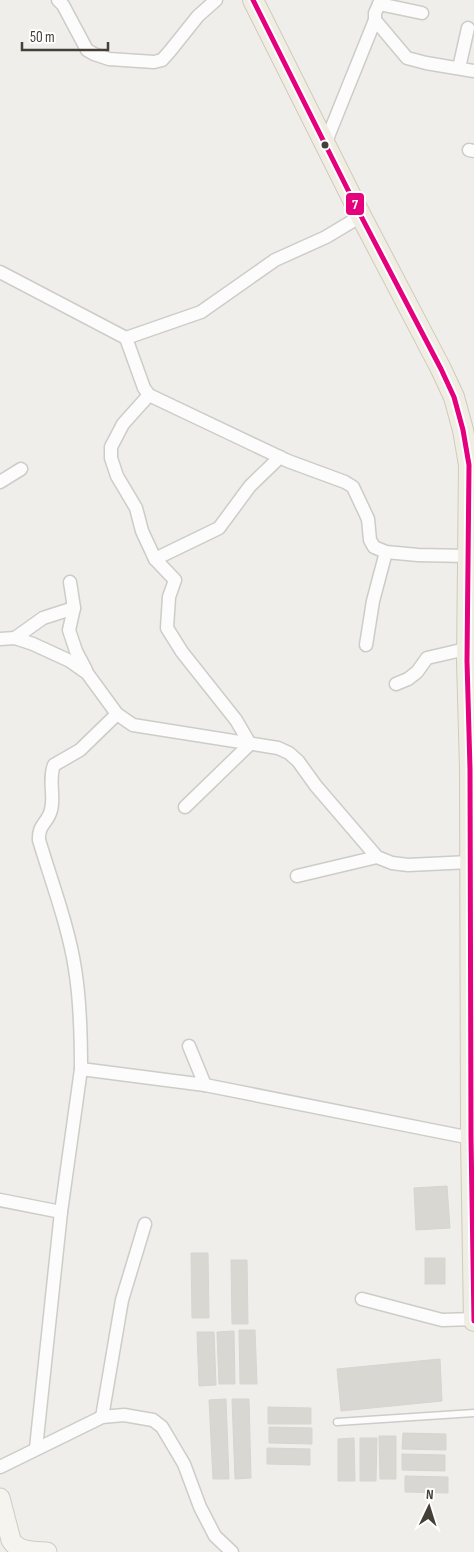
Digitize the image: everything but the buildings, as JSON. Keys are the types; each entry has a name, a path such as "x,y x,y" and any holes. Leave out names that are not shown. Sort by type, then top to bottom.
{"main road":[{"path":"253,0 361,216 441,369 454,397 463,430 469,465 471,477 468,556 471,647 471,1138 474,1320"}],"street":[{"path":"58,0 63,5 87,50 109,59 154,62 162,60 170,52 198,16 216,0"},
{"path":"325,144 375,20 375,13 380,2 422,13"},
{"path":"375,20 407,58 426,64 474,71"},
{"path":"459,68 468,28"},
{"path":"126,338 200,312 275,260 326,237 361,216"},
{"path":"0,272 126,338 144,388 149,395 280,457 334,476 353,487 368,519 370,540 374,547 386,552 468,556"},
{"path":"149,395 123,424 111,447 111,458 117,476 136,508 142,531 155,559 175,580 168,597 167,628 182,652 236,720 250,744"},
{"path":"155,559 220,528 250,486 280,457"},
{"path":"0,482 21,469"},
{"path":"366,645 373,601 386,552"},
{"path":"70,582 74,608 69,630 76,651 117,714 132,726 278,748 298,761 316,786 377,857 392,863 408,865 470,862"},
{"path":"15,638 43,618 74,608"},
{"path":"0,639 15,638 62,658 88,672"},
{"path":"396,684 408,679 417,672 427,658 471,647"},
{"path":"36,1448 61,1212 81,1069 75,969 38,833 51,810 51,777 54,765 80,750 117,714"},
{"path":"185,807 250,744"},
{"path":"298,876 377,857"},
{"path":"189,1046 205,1085"},
{"path":"81,1069 205,1085 471,1138"},
{"path":"0,1200 61,1212"},
{"path":"102,1417 120,1309 145,1224"},
{"path":"362,1299 442,1320 474,1320"},
{"path":"0,1467 102,1417 124,1415 153,1420 162,1427 184,1464 211,1530 221,1543 232,1552"},
{"path":"0,1498 11,1540 11,1548 47,1552"}],"lane":[{"path":"337,1422 474,1413"}],"transit line":[{"name":"7","path":"253,0 361,216 441,369 454,397 463,430 469,465 467,661 470,769 471,1138 474,1321"}]}
